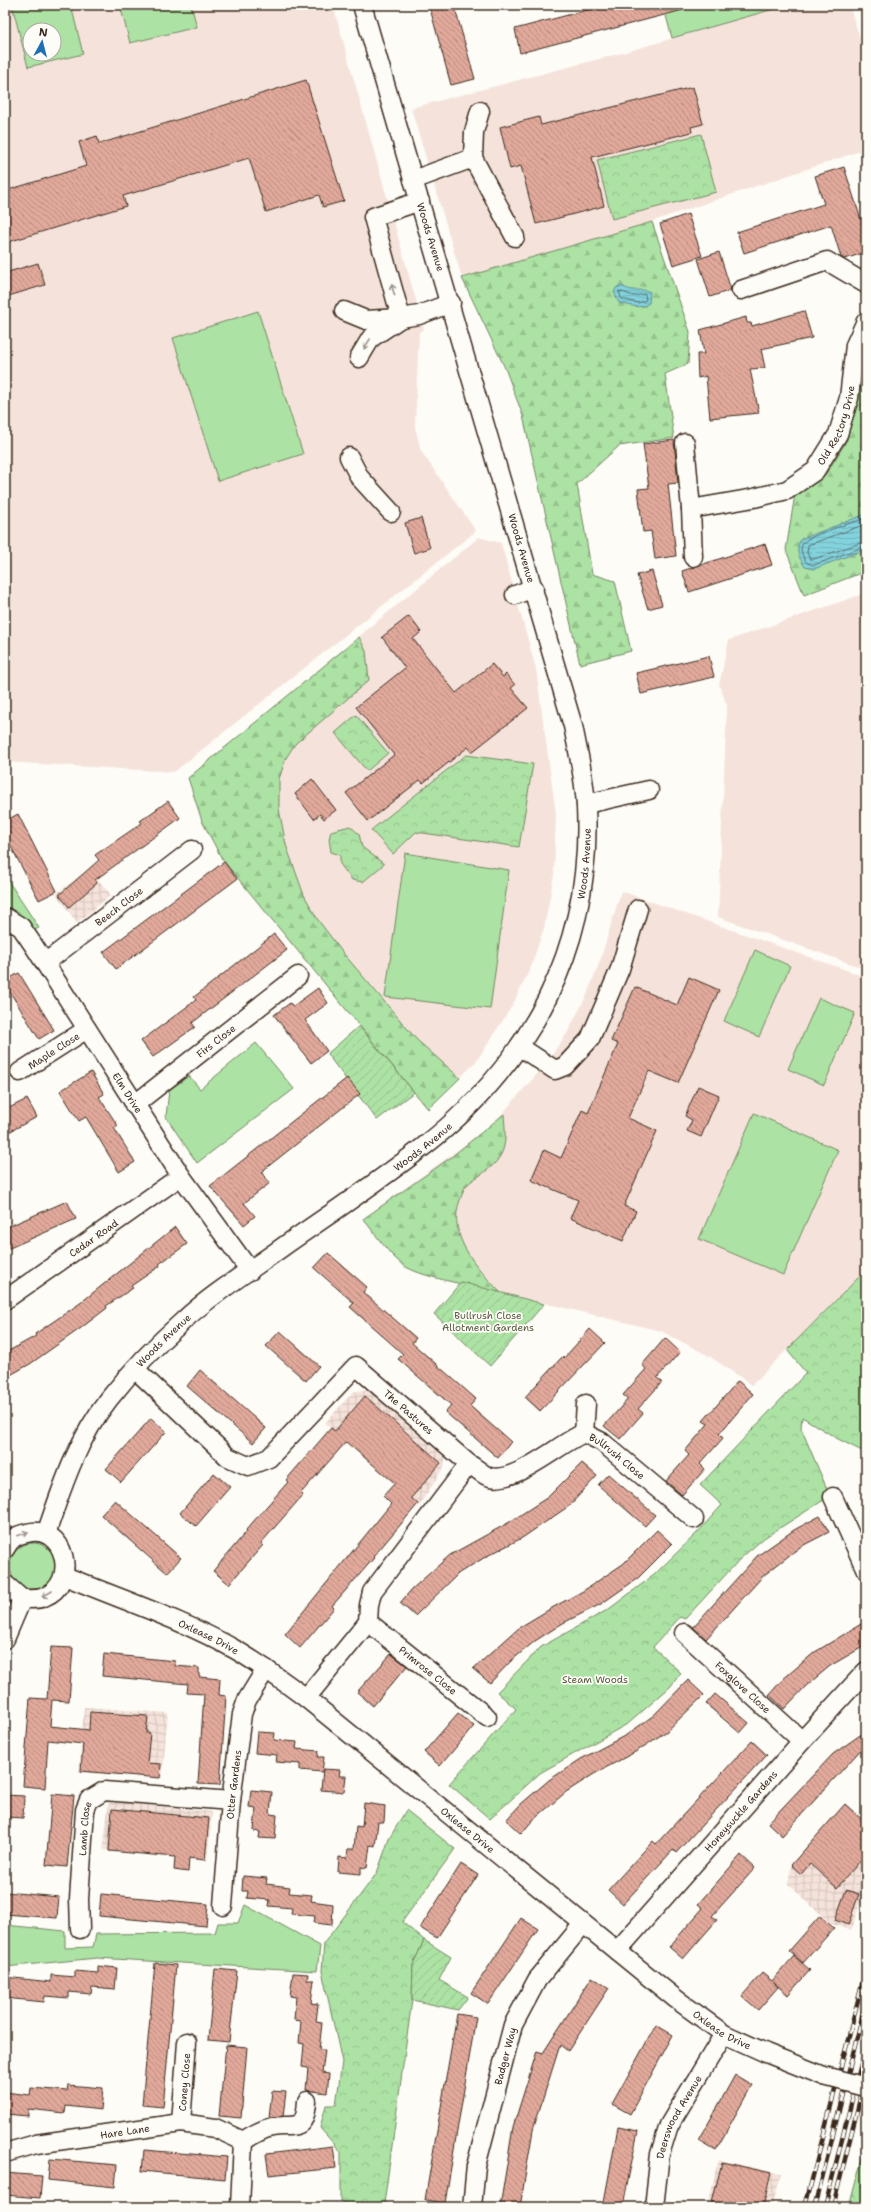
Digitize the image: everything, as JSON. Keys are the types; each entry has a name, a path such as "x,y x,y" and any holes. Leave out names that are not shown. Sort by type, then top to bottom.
{"street":[{"name":"Woods Avenue","path":"46,1534 83,1437 108,1400 135,1369 185,1319 424,1146 478,1098 520,1047 552,991 566,954 577,918 586,866 586,804 573,726 451,304 362,5"},
{"path":"480,111 474,132 473,158 515,237"},
{"path":"413,180 473,158"},
{"path":"401,318 373,218 420,201"},
{"path":"741,290 828,261 866,284"},
{"path":"344,311 366,320 401,318 419,315 451,304"},
{"path":"358,358 371,338 401,318"},
{"name":"Old Rectory Drive","path":"691,509 754,498 787,490 816,471 838,434 849,398 855,346 866,321"},
{"path":"685,443 691,509 693,557"},
{"path":"349,457 360,478 391,512"},
{"path":"515,595 534,588"},
{"path":"586,804 649,790"},
{"name":"Beech Close","path":"45,963 192,850"},
{"path":"520,1047 555,1070 565,1066 590,1039 620,969 638,909"},
{"name":"Elm Drive","path":"5,917 21,927 181,1176 250,1271"},
{"name":"Firs Close","path":"134,1105 298,976"},
{"name":"Maple Close","path":"20,1072 87,1029"},
{"name":"Cedar Road","path":"5,1300 181,1176"},
{"name":"The Pastures","path":"135,1369 228,1457 248,1466 269,1458 356,1366 469,1464"},
{"path":"584,1433 586,1404"},
{"name":"Bullrush Close","path":"469,1464 489,1476 503,1476 520,1472 584,1433 602,1442 694,1519"},
{"path":"306,1698 368,1622 369,1605 372,1592 469,1464"},
{"path":"833,1497 866,1570"},
{"path":"5,1549 9,1542 18,1535 29,1532 46,1534 61,1547 66,1558 64,1576 58,1587 44,1597 22,1599 5,1584"},
{"name":"Oxlease Drive","path":"64,1576 190,1627 235,1650 266,1669 306,1698 676,1999 724,2034 824,2076 866,2087"},
{"path":"5,1639 22,1599"},
{"name":"Primrose Close","path":"368,1622 488,1717"},
{"name":"Foxglove Close","path":"684,1633 802,1741"},
{"name":"Otter Gardens","path":"223,1906 231,1801 242,1714 247,1700 266,1669"},
{"name":"Honeysuckle Gardens","path":"617,1951 802,1741 866,1671"},
{"name":"Lamb Close","path":"80,1930 79,1900 85,1810 89,1800 104,1791 231,1801"},
{"name":"Badger Way","path":"472,2207 473,2187 479,2152 513,2025 537,1980 583,1924"},
{"name":"Deerswood Avenue","path":"654,2207 660,2154 669,2126 724,2034"},
{"name":"Coney Close","path":"181,2122 187,2042"},
{"path":"240,2207 242,2141 270,2127 295,2127 302,2122 306,2116 307,2101"},
{"name":"Hare Lane","path":"5,2152 36,2144 181,2122 216,2128 242,2141"}],"shaded area":[{"path":"5,5 333,5 424,329 419,332 415,427 421,451 476,531 174,772 5,762"},
{"path":"788,5 849,5 866,56 866,149 553,255 462,278 411,108 622,53"},
{"path":"479,537 501,543 536,669 556,814 554,875 544,928 530,969 512,1006 476,1062 428,1109 222,859 202,821 188,778"},
{"path":"866,593 866,969 718,917 727,705 719,685 729,640"},
{"path":"89,869 111,895 77,923 56,894"},
{"path":"621,891 866,977 866,1270 752,1385 709,1356 661,1331 423,1274 406,1267 392,1254 363,1219 492,1125 545,1065 567,1033 586,997 601,958"},
{"path":"367,1389 445,1458 444,1467 419,1506 325,1423 353,1392"},
{"path":"84,1707 168,1713 162,1778 79,1772"},
{"path":"109,1801 212,1812 207,1861 103,1850"},
{"path":"845,1804 866,1823 866,1885 851,1931 830,1923 788,1884 791,1865"},
{"path":"720,2160 781,2174 771,2207 708,2207 717,2164"}],"green space":[{"path":"12,5 71,5 83,54 62,59 62,22 22,22 22,44"},
{"path":"120,5 191,5 197,27 130,43"},
{"path":"663,5 788,5 672,38"},
{"path":"27,62 49,62 28,67"},
{"path":"701,134 716,192 612,219 597,160"},
{"path":"652,222 690,332 688,364 665,374 674,438 619,446 577,484 592,574 615,581 631,651 580,664 523,416 505,368 462,278"},
{"path":"258,311 303,454 218,481 173,338"},
{"path":"866,363 866,571 804,595 786,550 795,494 826,474 847,440"},
{"path":"359,637 366,651 369,680 295,744 286,758 279,779 279,809 286,845 304,895 318,920 343,953 417,1040 460,1078 428,1109 222,859 202,821 188,778"},
{"path":"356,715 388,753 367,771 335,733"},
{"path":"466,755 533,764 519,847 416,832 393,854 371,830"},
{"path":"350,826 359,834 362,847 384,864 363,882 352,880 340,864 340,855 331,852 329,839 331,831"},
{"path":"405,853 509,870 490,1009 385,997"},
{"path":"5,876 39,928 32,931 5,909"},
{"path":"755,950 790,966 759,1037 724,1021"},
{"path":"819,998 855,1013 824,1085 788,1069"},
{"path":"359,1026 414,1092 377,1120 327,1054"},
{"path":"256,1043 294,1089 197,1163 166,1117 169,1090 189,1076 200,1089"},
{"path":"754,1113 838,1150 783,1275 699,1239"},
{"path":"504,1114 505,1139 502,1153 493,1165 465,1187 457,1213 457,1226 467,1251 474,1263 501,1293 439,1279 406,1267 388,1251 363,1219 450,1158"},
{"name":"Steam Woods","path":"866,1270 866,1453 838,1439 802,1417 801,1428 830,1496 764,1538 741,1558 685,1619 680,1617 653,1647 681,1673 670,1687 629,1723 540,1773 490,1819 449,1784 516,1709 497,1692 541,1647 609,1609 654,1575 697,1533 722,1505 700,1485 806,1373 787,1350"},
{"name":"Bullrush Close Allotment Gardens","path":"461,1282 544,1304 490,1366 434,1314"},
{"path":"33,1543 46,1547 52,1553 56,1566 52,1579 46,1585 33,1589 20,1585 14,1579 10,1566 14,1553 20,1547"},
{"path":"406,1810 455,1849 402,1922 424,1940 413,1965 412,2000 384,2204 409,2207 349,2207 341,2201 341,2152 320,2128 326,2105 336,2105 342,2062 322,1971 324,1943 377,1873 389,1839"},
{"path":"245,1905 320,1946 317,1971 97,1958 5,1967 5,1925 65,1931 65,1948 93,1947 96,1934 215,1933 218,1923 238,1923"},
{"path":"424,1940 451,1957 439,1980 468,1997 458,2010 412,2000 413,1965"},
{"path":"866,2143 866,2207 849,2207"}],"water":[{"path":"622,286 630,290 644,290 650,292 649,303 638,307 619,303 614,292 617,287"},
{"path":"866,514 866,549 814,569 805,567 798,553 798,546 801,539"}],"building":[{"path":"429,5 454,5 475,79 451,85"},
{"path":"606,5 682,5 683,10 520,53 515,29"},
{"path":"306,80 344,201 323,207 319,195 266,212 249,158 123,196 126,206 5,243 5,191 86,166 79,142 97,136 99,144"},
{"path":"693,87 703,124 691,127 692,132 592,157 604,206 536,224 521,166 510,169 500,127 539,117 541,125"},
{"path":"844,167 866,235 866,252 845,259 841,257 831,225 744,253 737,232 824,204 815,176"},
{"path":"688,214 702,256 673,265 660,224"},
{"path":"719,252 731,290 710,297 698,259"},
{"path":"38,263 45,285 5,297 5,273"},
{"path":"804,311 812,338 761,349 765,368 750,369 759,413 710,418 706,376 698,378 697,354 704,354 700,330 746,317 747,323 751,323 752,326"},
{"path":"674,440 678,483 668,484 676,556 655,559 651,531 643,532 638,489 649,488 643,444"},
{"path":"421,518 430,548 414,553 405,523"},
{"path":"765,544 772,565 689,592 682,571"},
{"path":"652,571 662,605 648,609 637,575"},
{"path":"409,616 421,632 413,639 456,693 492,664 503,677 506,674 515,685 511,688 528,708 472,752 468,747 423,783 420,780 368,821 346,793 394,755 356,707 405,668 382,637"},
{"path":"709,656 714,677 641,694 636,673"},
{"path":"312,779 336,810 324,819 320,814 314,819 295,794"},
{"path":"168,801 180,818 95,880 97,883 69,907 59,895 99,860 95,855 142,823 140,821"},
{"path":"18,814 57,891 39,900 5,835 5,821"},
{"path":"224,862 237,879 116,969 103,952"},
{"path":"274,934 287,950 192,1023 195,1027 153,1057 141,1041 196,1000 194,997"},
{"path":"19,973 54,1030 39,1039 5,984 5,981"},
{"path":"689,977 719,990 678,1083 649,1071 628,1118 657,1131 624,1206 636,1211 623,1241 570,1218 578,1200 531,1180 544,1150 561,1158 582,1110 588,1113 618,1044 611,1041 635,987 677,1005"},
{"path":"318,988 328,1003 305,1020 327,1051 311,1063 274,1015 290,1003 293,1006"},
{"path":"91,1072 104,1094 99,1097 118,1126 114,1128 135,1162 119,1172 86,1117 79,1121 60,1091"},
{"path":"347,1078 360,1094 261,1172 270,1183 244,1203 255,1216 244,1225 210,1186"},
{"path":"698,1086 719,1095 701,1137 687,1131 692,1120 685,1116"},
{"path":"27,1099 37,1117 5,1134 5,1110"},
{"path":"67,1201 76,1219 5,1250 5,1228"},
{"path":"175,1227 187,1244 159,1264 160,1266 131,1286 133,1288 106,1306 107,1308 81,1328 30,1364 5,1378 5,1353 36,1336 35,1334 79,1304"},
{"path":"328,1253 367,1287 363,1292 416,1338 412,1343 476,1399 470,1406 511,1442 498,1458 445,1412 451,1405 398,1359 403,1354 350,1307 354,1303 314,1268"},
{"path":"590,1329 605,1343 540,1411 525,1397 563,1356 564,1358"},
{"path":"280,1331 319,1366 306,1381 266,1346"},
{"path":"665,1338 680,1352 657,1378 662,1382 638,1409 643,1413 620,1439 604,1426 628,1399 623,1395 646,1369 642,1365"},
{"path":"200,1370 266,1428 253,1443 187,1386"},
{"path":"738,1381 753,1394 719,1434 723,1438 700,1464 705,1469 682,1495 666,1481 689,1455 685,1451 708,1424 703,1421"},
{"path":"365,1396 441,1463 411,1498 418,1504 332,1606 334,1608 300,1648 285,1634 391,1504 383,1496 395,1483 346,1442 301,1493 303,1495 261,1543 263,1545 229,1584 213,1571 288,1482 286,1480 331,1428 335,1431"},
{"path":"151,1418 166,1432 121,1482 106,1469"},
{"path":"582,1463 597,1476 569,1506 522,1538 487,1556 459,1573 415,1616 400,1603 412,1589 450,1555 508,1523 548,1497"},
{"path":"214,1473 230,1487 196,1526 180,1513"},
{"path":"608,1474 655,1515 645,1526 598,1485"},
{"path":"115,1500 181,1558 167,1573 101,1515"},
{"path":"820,1516 829,1532 800,1547 763,1576 706,1639 693,1627 757,1556 794,1530"},
{"path":"657,1530 672,1544 638,1578 601,1604 563,1623 535,1641 511,1661 490,1683 473,1669 520,1627 583,1591 623,1564"},
{"path":"866,1621 866,1645 830,1666 806,1686 784,1709 769,1695 782,1680 815,1652"},
{"path":"51,1647 73,1648 69,1701 52,1700 50,1726 89,1730 90,1712 148,1716 146,1733 150,1733 147,1763 161,1764 160,1778 81,1771 83,1744 48,1740 45,1788 23,1786 30,1698 47,1699"},
{"path":"104,1654 175,1661 175,1666 199,1668 199,1677 220,1679 219,1695 226,1696 220,1785 198,1784 204,1694 187,1693 188,1684 102,1676"},
{"path":"391,1654 407,1666 373,1706 357,1692"},
{"path":"688,1680 704,1695 667,1731 637,1751 594,1774 566,1792 532,1821 521,1834 506,1820 521,1804 549,1780 581,1759 628,1734 654,1715"},
{"path":"715,1694 749,1723 740,1733 706,1704"},
{"path":"458,1713 474,1726 440,1766 424,1752"},
{"path":"866,1731 866,1744 782,1836 768,1823 833,1754"},
{"path":"257,1732 275,1733 274,1740 297,1742 296,1749 319,1751 318,1757 324,1757 322,1772 300,1770 300,1764 276,1762 277,1755 255,1753"},
{"path":"752,1741 767,1755 676,1853 673,1850 623,1904 608,1890 653,1841 656,1844"},
{"path":"323,1769 340,1770 339,1776 346,1776 344,1792 321,1790"},
{"path":"251,1790 272,1792 270,1814 277,1815 275,1839 259,1838 260,1832 254,1831 256,1808 249,1807"},
{"path":"52,1794 74,1796 67,1867 46,1865"},
{"path":"5,1795 24,1796 23,1818 5,1817"},
{"path":"364,1803 385,1806 384,1822 378,1822 375,1846 370,1845 367,1868 361,1867 361,1874 338,1872 339,1857 347,1858 348,1849 354,1849 356,1826 362,1827"},
{"path":"845,1804 866,1823 866,1854 837,1888 810,1864 801,1874 791,1865"},
{"path":"112,1809 209,1818 205,1860 189,1858 188,1872 174,1870 175,1857 109,1851"},
{"path":"741,1855 755,1868 712,1916 717,1920 683,1959 669,1947 703,1908 698,1904"},
{"path":"461,1864 478,1875 437,1938 420,1928"},
{"path":"243,1876 267,1878 266,1884 290,1887 289,1893 312,1895 311,1901 333,1904 332,1925 314,1923 315,1916 291,1914 292,1908 269,1906 270,1900 247,1898 248,1891 242,1891"},
{"path":"846,1890 859,1894 848,1925 835,1920"},
{"path":"5,1892 59,1897 57,1918 5,1914"},
{"path":"101,1894 208,1904 206,1926 99,1916"},
{"path":"820,1916 834,1928 803,1963 789,1951"},
{"path":"521,1918 538,1929 488,2004 471,1993"},
{"path":"794,1956 810,1970 788,1995 773,1982 778,1987 758,2010 742,1996 762,1973 772,1981"},
{"path":"155,1963 176,1965 163,2107 142,2105"},
{"path":"98,1966 117,1968 115,1989 92,1987 91,1994 69,1992 69,1998 45,1996 44,2002 5,1998 5,1977 51,1982 51,1975 75,1977 75,1971 98,1973"},
{"path":"215,1969 237,1971 229,2042 208,2040"},
{"path":"293,1973 308,1974 307,1980 314,1980 311,2003 318,2004 316,2022 322,2023 319,2050 325,2050 322,2073 329,2074 327,2093 306,2090 308,2068 302,2067 304,2044 299,2043 301,2021 294,2020 296,1997 290,1996"},
{"path":"592,1977 609,1988 568,2051 560,2045 533,2130 520,2207 500,2207 513,2127 537,2051 543,2053"},
{"path":"457,2014 476,2017 445,2203 425,2200"},
{"path":"656,2025 673,2035 630,2114 612,2104"},
{"path":"226,2045 247,2047 241,2118 219,2116"},
{"path":"735,2075 752,2085 716,2150 699,2140"},
{"path":"68,2085 103,2088 101,2110 66,2106 65,2113 28,2109 28,2116 5,2114 5,2092 30,2095 31,2088 67,2091"},
{"path":"272,2091 286,2092 283,2116 269,2117"},
{"path":"618,2127 638,2131 623,2207 603,2207"},
{"path":"333,2146 336,2168 269,2175 266,2154"},
{"path":"144,2150 227,2157 225,2179 142,2171"},
{"path":"50,2159 117,2165 115,2187 48,2180"},
{"path":"722,2162 771,2173 763,2207 711,2207"},
{"path":"5,2173 42,2176 40,2198 5,2195"}],"railway":[{"path":"805,2207 866,1969"},
{"path":"815,2207 866,2001"},
{"path":"825,2207 866,2044"},
{"path":"833,2207 866,2075"}]}
